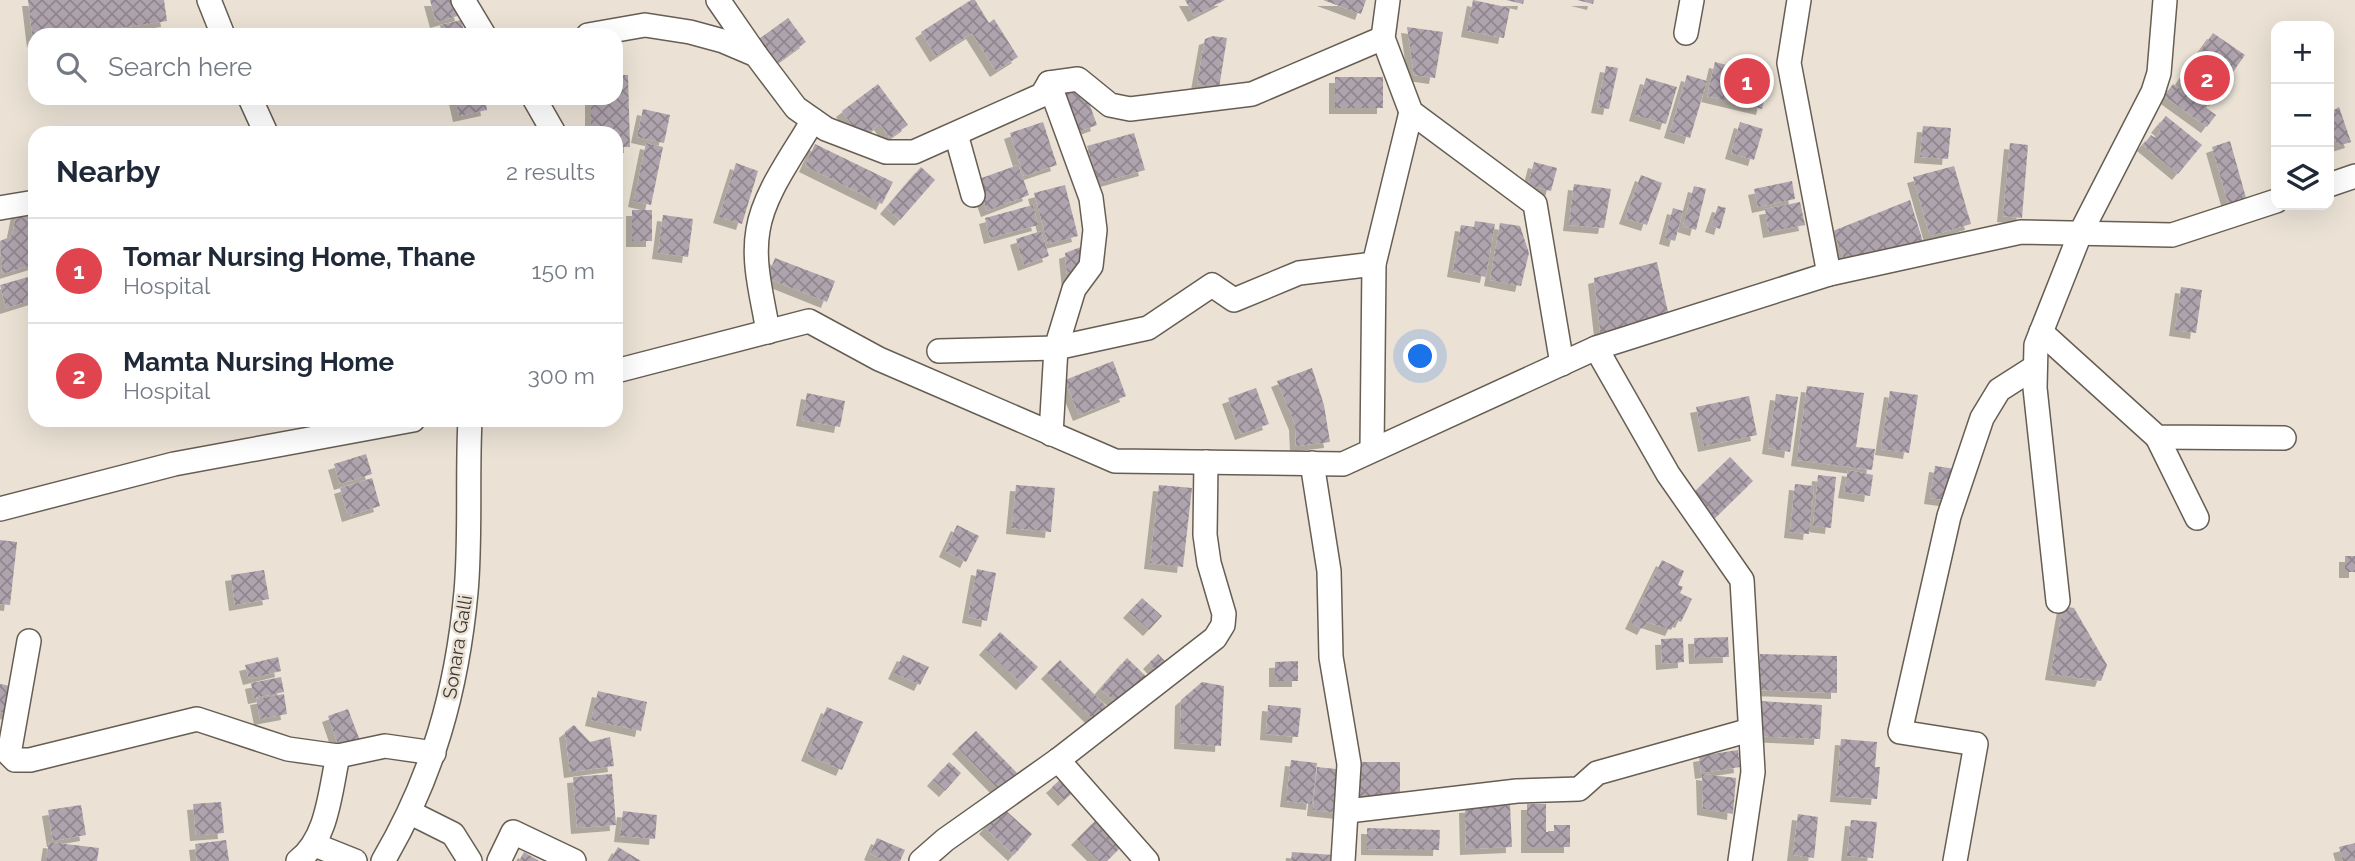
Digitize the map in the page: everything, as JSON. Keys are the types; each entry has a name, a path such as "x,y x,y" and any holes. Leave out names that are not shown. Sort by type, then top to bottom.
{"street":[{"path":"209,0 220,28"},
{"path":"463,0 480,28"},
{"path":"718,0 796,108 846,139 886,152 914,152 1042,95 1049,83"},
{"path":"1388,0 1383,38 1411,112 1535,204 1562,364"},
{"path":"1686,33 1692,0"},
{"path":"1799,0 1790,63 1829,274"},
{"path":"2058,601 2046,507 2035,368 2036,345 2080,234 2153,92 2159,73 2165,0"},
{"path":"623,29 645,25 690,32 756,55"},
{"path":"1049,83 1078,79 1110,105 1130,109 1252,94 1383,38"},
{"path":"1049,83 1091,198 1095,230 1091,266 1074,289 1056,348 1051,434"},
{"path":"253,105 262,126"},
{"path":"538,105 550,126"},
{"path":"1372,450 1374,264 1411,112"},
{"path":"768,332 756,260 758,230 765,205 813,120"},
{"path":"956,134 973,195"},
{"path":"2334,183 2355,176"},
{"path":"0,208 28,203"},
{"path":"623,368 809,321 879,359 1115,461 1343,464 1596,348 1829,274 2021,232 2172,235 2271,203"},
{"path":"939,351 1056,348 1147,328 1212,285 1234,300 1299,273 1374,264"},
{"path":"2041,332 2157,437 2197,518"},
{"path":"1596,348 1668,474 1742,580 1753,772 1740,861"},
{"path":"1955,861 1976,744 1900,732 1949,516 1982,418 1999,390 2035,368"},
{"path":"0,509 174,464 375,427"},
{"name":"Sonara Galli","path":"383,861 411,813 434,753 451,695 466,590 470,427"},
{"path":"2157,437 2284,438"},
{"path":"921,861 945,840 1170,676 1215,638 1223,625 1224,614 1209,563 1205,535 1206,463"},
{"path":"1312,464 1329,571 1331,657 1349,764 1343,861"},
{"path":"29,641 9,754 15,760 30,760 197,719 288,749 338,756 357,755 385,746 434,753"},
{"path":"1348,811 1517,791 1579,789 1597,773 1750,730"},
{"path":"338,756 319,837 306,853 355,861"},
{"path":"1058,760 1147,861"},
{"path":"411,813 453,834 470,861"},
{"path":"499,861 513,832 574,861"}],"building":[{"path":"28,0 164,0 167,21 120,28 31,28"},
{"path":"430,0 457,0 461,15 436,22"},
{"path":"975,0 989,23 994,19 1018,57 996,71 972,33 936,56 921,32"},
{"path":"1185,0 1225,0 1194,16"},
{"path":"1323,0 1366,0 1361,14"},
{"path":"1473,0 1510,8 1504,38 1467,31"},
{"path":"1506,0 1524,0 1523,4"},
{"path":"1577,0 1594,0 1593,4"},
{"path":"788,18 806,42 777,63 759,39"},
{"path":"461,20 463,28 441,28 440,25"},
{"path":"1407,27 1443,32 1435,78 1414,75"},
{"path":"2213,33 2245,55 2209,106 2178,83"},
{"path":"1213,36 1227,38 1219,88 1197,84 1205,39"},
{"path":"1715,62 1770,76 1762,109 1707,96"},
{"path":"1606,66 1618,68 1609,109 1597,107"},
{"path":"623,75 628,75 630,147 623,147 623,126 591,126 591,105 623,105"},
{"path":"1687,75 1707,81 1690,138 1670,132"},
{"path":"1335,77 1383,77 1383,108 1335,108"},
{"path":"1646,78 1677,87 1666,124 1635,115"},
{"path":"878,84 908,125 890,138 880,124 861,138 842,111"},
{"path":"2173,84 2216,115 2207,127 2164,96"},
{"path":"1083,86 1097,125 1072,134 1058,95"},
{"path":"457,105 486,105 487,110 459,116"},
{"path":"2339,107 2351,142 2338,146 2334,138 2334,110"},
{"path":"643,109 670,115 664,143 637,137"},
{"path":"2166,116 2202,145 2178,174 2143,145 2151,135 2155,138 2161,130 2157,127"},
{"path":"1043,122 1057,165 1024,176 1010,133"},
{"path":"1740,122 1763,129 1754,160 1731,153"},
{"path":"1923,126 1951,128 1948,159 1920,157"},
{"path":"1134,133 1145,170 1099,183 1087,146"},
{"path":"2230,141 2248,205 2230,210 2212,147"},
{"path":"646,143 663,147 651,205 634,201"},
{"path":"2010,143 2028,145 2022,218 2003,216"},
{"path":"815,144 893,182 882,204 805,166"},
{"path":"1534,162 1557,168 1551,191 1528,185"},
{"path":"736,163 758,171 742,224 719,217"},
{"path":"1018,165 1029,195 987,211 976,180"},
{"path":"1954,166 1971,224 1930,236 1913,177"},
{"path":"921,167 935,180 900,220 886,208"},
{"path":"1641,175 1662,183 1647,225 1625,218"},
{"path":"1792,181 1795,199 1758,207 1754,189"},
{"path":"1574,184 1611,189 1604,228 1569,225"},
{"path":"1065,185 1078,236 1048,244 1034,193"},
{"path":"1694,186 1706,189 1696,230 1683,226"},
{"path":"1910,200 1924,245 1880,261 1876,252 1846,264 1833,231"},
{"path":"1800,202 1805,225 1769,232 1765,209"},
{"path":"1033,205 1038,225 990,238 985,218"},
{"path":"28,206 28,266 2,274 0,241 12,236 18,207"},
{"path":"1718,206 1726,208 1720,229 1711,226"},
{"path":"1673,208 1683,211 1675,241 1665,238"},
{"path":"632,210 652,210 652,241 632,241"},
{"path":"663,215 693,219 688,257 658,253"},
{"path":"1475,221 1495,224 1486,277 1453,271 1461,225 1474,227"},
{"path":"1500,223 1520,226 1529,253 1521,286 1490,280"},
{"path":"1041,231 1049,256 1024,265 1016,239"},
{"path":"1086,245 1079,281 1068,284 1065,253"},
{"path":"775,258 835,281 827,302 767,278"},
{"path":"1657,262 1669,317 1601,339 1594,278"},
{"path":"28,277 28,301 6,308 0,285"},
{"path":"2181,287 2202,290 2196,333 2175,330"},
{"path":"1113,361 1126,396 1079,415 1065,380"},
{"path":"1312,368 1324,405 1330,442 1296,446 1295,424 1277,381"},
{"path":"1807,386 1864,393 1856,447 1875,449 1872,470 1797,460"},
{"path":"1256,388 1269,424 1241,434 1228,398"},
{"path":"1890,391 1918,395 1909,453 1881,449"},
{"path":"807,393 845,401 840,427 802,420"},
{"path":"1776,394 1798,397 1790,452 1768,448"},
{"path":"1749,396 1757,435 1704,446 1696,407"},
{"path":"366,454 372,474 340,484 334,464"},
{"path":"1730,457 1753,481 1711,522 1688,498"},
{"path":"1935,466 1956,469 1952,501 1930,498"},
{"path":"1848,470 1873,475 1870,496 1844,492"},
{"path":"1818,475 1836,477 1831,528 1813,526"},
{"path":"372,478 380,506 348,516 340,488"},
{"path":"1795,484 1814,486 1809,534 1790,532"},
{"path":"1016,485 1055,488 1051,532 1012,528"},
{"path":"1159,485 1192,488 1183,567 1150,563"},
{"path":"957,525 979,536 966,562 945,551"},
{"path":"0,540 17,542 10,605 0,604"},
{"path":"2345,556 2355,556 2355,572 2345,572"},
{"path":"1662,560 1684,571 1678,585 1683,587 1680,593 1692,599 1681,622 1676,620 1671,630 1647,622 1643,629 1631,623"},
{"path":"977,569 996,573 987,621 968,617"},
{"path":"264,570 269,599 235,605 231,575"},
{"path":"1142,598 1162,616 1149,630 1129,612"},
{"path":"2063,606 2074,608 2107,665 2101,681 2051,674"},
{"path":"1000,632 1038,667 1022,684 985,649"},
{"path":"1728,637 1729,657 1695,658 1694,638"},
{"path":"1683,638 1684,662 1662,664 1661,639"},
{"path":"1158,654 1172,668 1163,678 1149,663"},
{"path":"1760,654 1837,656 1837,693 1758,690"},
{"path":"903,655 929,667 920,685 894,673"},
{"path":"278,657 281,671 249,679 245,665"},
{"path":"1127,658 1154,684 1117,703 1100,689"},
{"path":"1060,660 1106,706 1093,719 1047,673"},
{"path":"1298,661 1298,681 1275,681 1275,662"},
{"path":"281,677 284,692 254,698 251,683"},
{"path":"1202,682 1224,686 1221,746 1180,743 1181,700"},
{"path":"0,684 20,688 15,715 0,712"},
{"path":"598,691 647,702 641,731 591,720"},
{"path":"284,694 287,714 260,719 256,699"},
{"path":"1760,701 1822,705 1820,739 1757,736"},
{"path":"1268,705 1301,708 1298,737 1266,734"},
{"path":"827,707 863,722 842,770 807,755"},
{"path":"348,709 362,746 341,753 328,716"},
{"path":"574,725 590,742 610,737 614,766 570,772 565,732"},
{"path":"976,731 1018,774 1000,791 958,748"},
{"path":"1841,739 1877,742 1875,767 1880,767 1877,799 1836,796"},
{"path":"1738,750 1740,767 1701,773 1699,756"},
{"path":"1291,760 1317,763 1312,804 1286,801"},
{"path":"949,762 961,773 945,791 933,780"},
{"path":"1357,762 1400,762 1400,802 1356,802"},
{"path":"1317,767 1345,770 1341,813 1313,810"},
{"path":"1071,770 1083,783 1064,800 1052,787"},
{"path":"612,774 616,825 577,828 573,777"},
{"path":"1702,774 1736,778 1733,814 1703,809"},
{"path":"221,802 224,833 196,835 193,804"},
{"path":"1527,804 1546,804 1546,832 1554,832 1554,825 1570,825 1570,847 1527,847"},
{"path":"81,805 86,835 53,841 48,810"},
{"path":"1510,805 1512,847 1466,849 1465,807"},
{"path":"1003,808 1032,834 1014,855 985,828"},
{"path":"623,811 657,815 655,839 620,836"},
{"path":"1798,814 1818,817 1814,858 1793,855"},
{"path":"1097,819 1123,845 1107,861 1099,861 1077,839"},
{"path":"1851,820 1877,822 1873,858 1847,856"},
{"path":"1367,828 1440,830 1439,850 1367,849"},
{"path":"877,838 905,850 900,861 886,861 870,854"},
{"path":"226,840 229,861 197,861 195,844"},
{"path":"49,842 99,848 97,861 46,861"},
{"path":"2355,843 2355,861 2343,861 2339,847"},
{"path":"618,847 641,861 610,861"},
{"path":"524,852 539,861 519,861"},
{"path":"1292,852 1333,855 1332,861 1291,861"}],"place":[{"name":"Mamta Nursing Home","path":"2207,78"},
{"name":"Tomar Nursing Home, Thane","path":"1747,81"}]}
